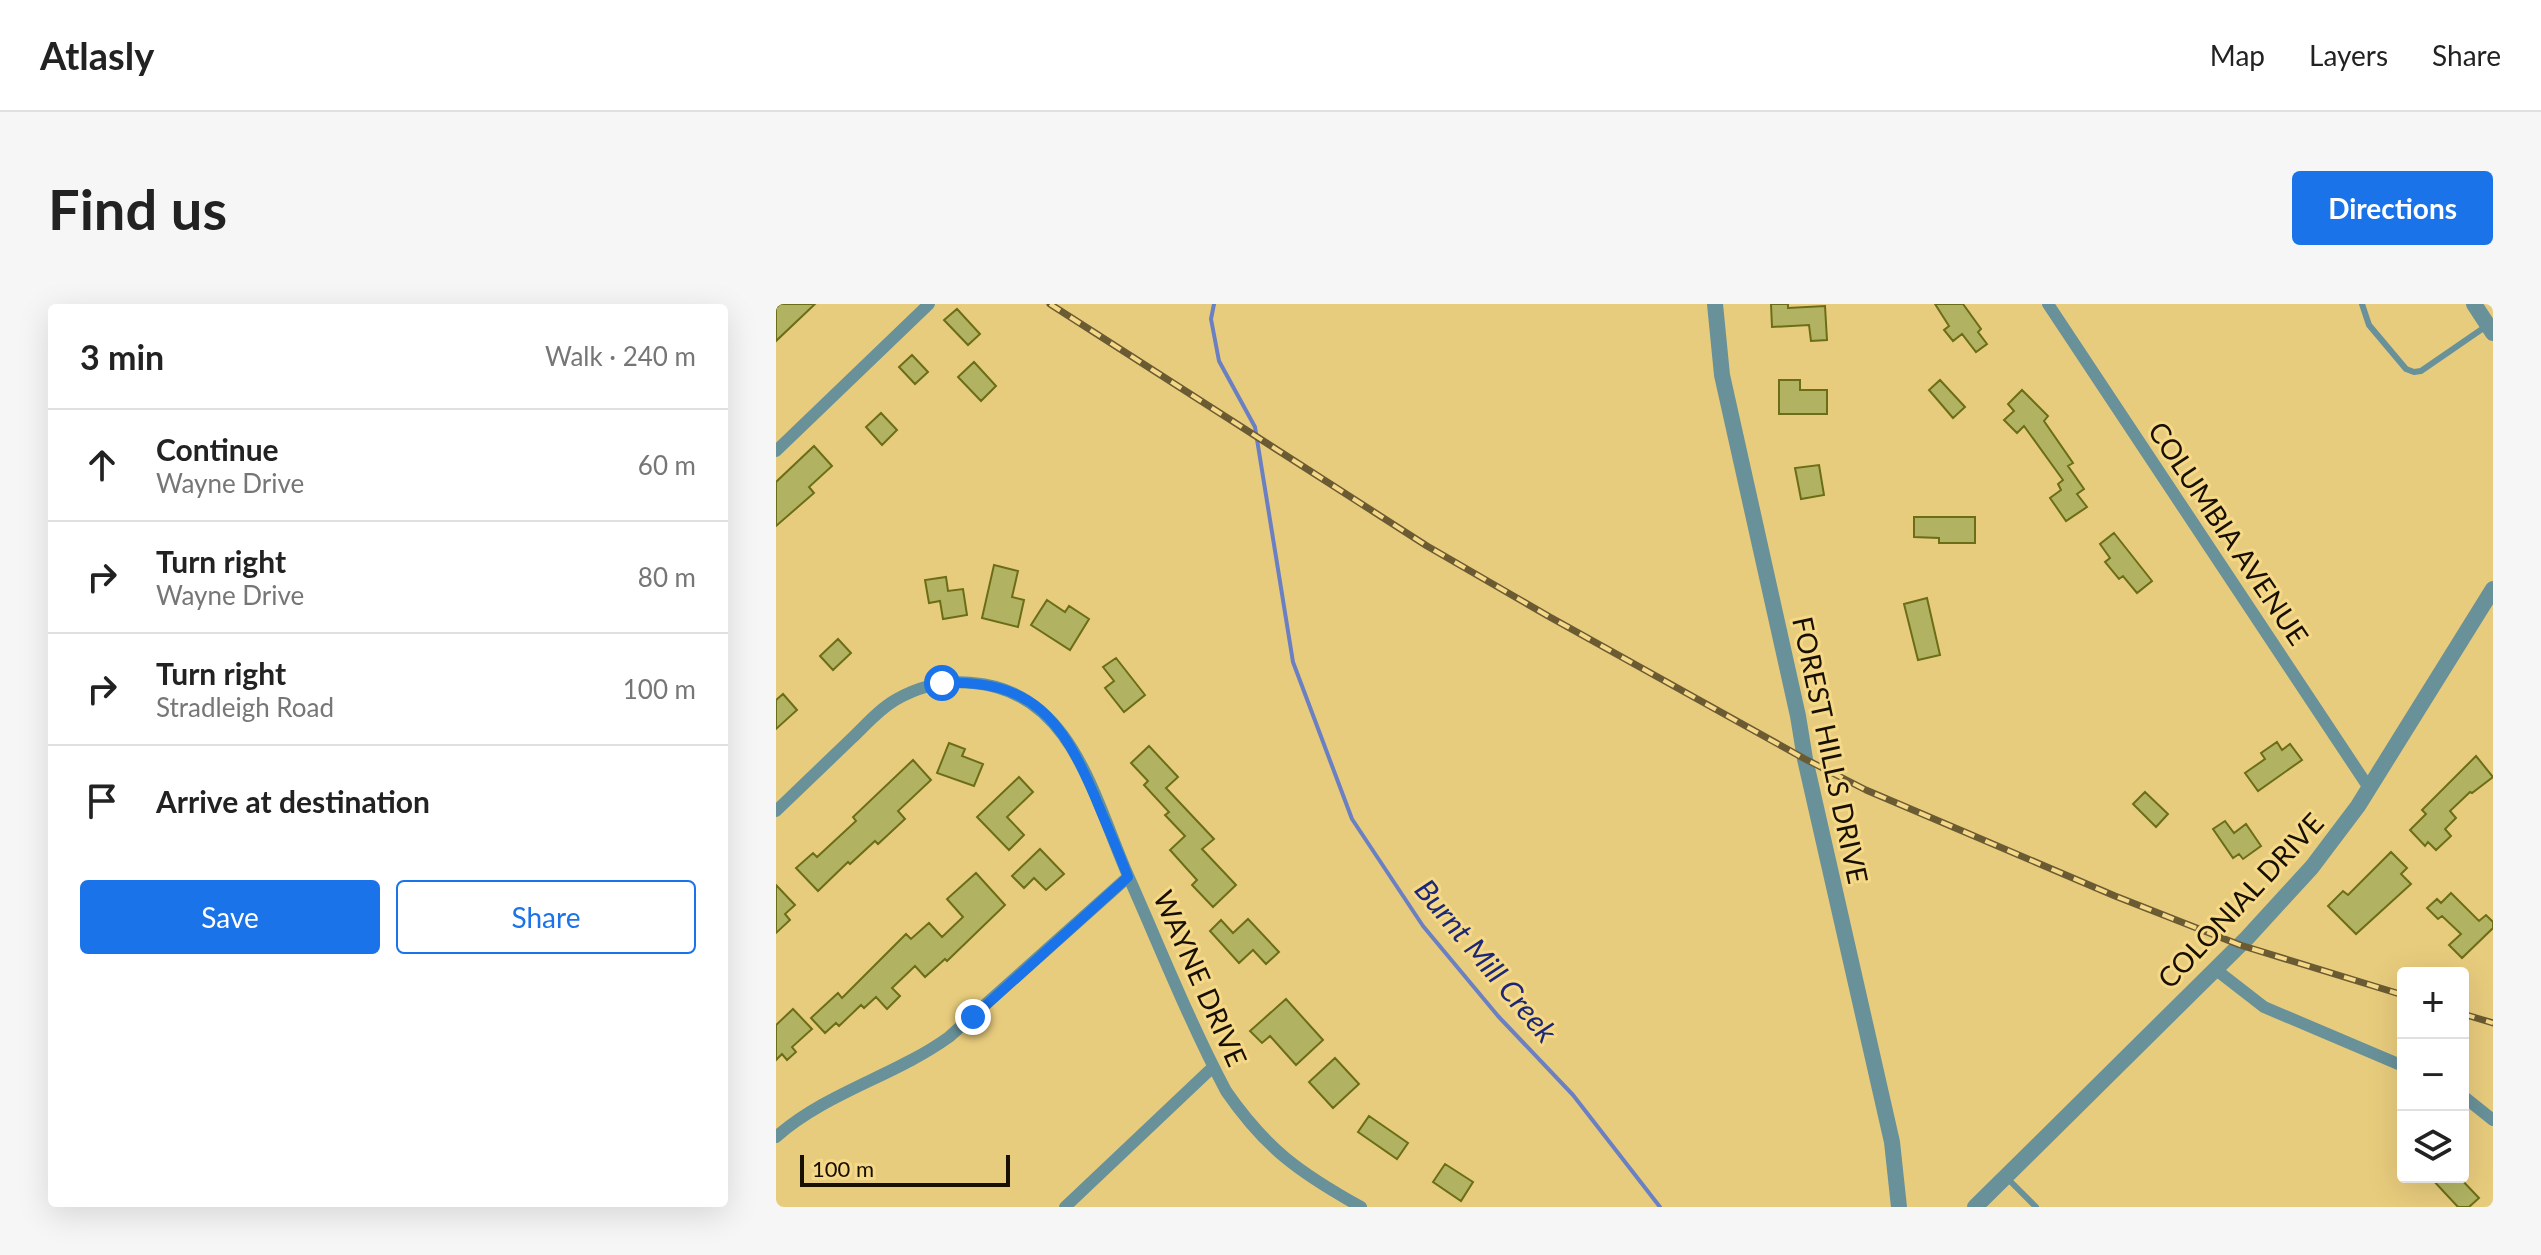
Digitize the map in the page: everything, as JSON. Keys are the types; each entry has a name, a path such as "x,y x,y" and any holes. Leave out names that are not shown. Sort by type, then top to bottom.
{"street":[{"path":"776,451 929,304"},
{"name":"FOREST HILLS DRIVE","path":"1715,304 1722,375 1892,1142 1899,1207"},
{"name":"COLUMBIA AVENUE","path":"2048,304 2369,788"},
{"path":"2478,305 2490,329"},
{"name":"COLONIAL DRIVE","path":"1975,1207 2215,969 2312,867 2340,833 2493,589"},
{"name":"WAYNE DRIVE","path":"776,811 876,715 897,699 942,683 982,683 1030,701 1062,732 1083,767 1128,877 1213,1067 1247,1121 1278,1154 1303,1173 1361,1207"},
{"path":"776,1137 802,1116 949,1037 1128,877"},
{"path":"2215,969 2264,1007 2397,1063"},
{"path":"1065,1207 1213,1067"},
{"path":"2469,1101 2493,1120"}],"lane":[{"path":"2362,304 2369,325 2406,369 2414,372 2421,371 2490,329"},
{"path":"2006,1176 2036,1207"}],"building":[{"path":"780,304 815,304 776,341 776,308"},
{"path":"1771,304 1788,304 1788,308 1825,306 1827,340 1811,341 1809,325 1772,327"},
{"path":"1935,304 1963,304 1981,329 1978,332 1987,344 1976,352 1962,334 1953,341 1944,330 1949,326"},
{"path":"957,309 980,334 968,345 944,320"},
{"path":"912,355 928,372 915,384 899,367"},
{"path":"974,362 996,386 981,401 958,377"},
{"path":"1779,380 1800,380 1800,390 1827,390 1827,414 1779,414"},
{"path":"1940,380 1965,407 1953,418 1929,390"},
{"path":"2022,390 2048,416 2044,421 2073,463 2068,466 2084,489 2077,494 2087,507 2066,521 2050,498 2061,490 2058,484 2063,480 2024,426 2017,433 2004,420 2014,411 2008,404"},
{"path":"881,413 897,430 882,445 866,427"},
{"path":"814,446 832,466 809,487 814,493 776,526 776,482"},
{"path":"1819,465 1824,495 1801,499 1795,468"},
{"path":"1914,517 1975,517 1975,543 1939,543 1939,538 1914,537"},
{"path":"2114,533 2152,581 2137,593 2123,576 2119,579 2105,562 2110,558 2100,544"},
{"path":"994,565 1018,571 1012,597 1024,600 1018,627 982,618"},
{"path":"946,577 948,591 963,589 967,615 943,619 940,601 929,603 925,580"},
{"path":"1927,598 1940,655 1918,660 1904,604"},
{"path":"1047,600 1065,612 1069,606 1089,619 1070,650 1031,625"},
{"path":"838,639 851,653 833,670 820,656"},
{"path":"1116,658 1145,695 1124,712 1105,688 1114,681 1103,667"},
{"path":"783,694 797,710 776,729 776,700"},
{"path":"2277,742 2282,750 2290,744 2302,760 2258,791 2245,773 2265,759 2261,753"},
{"path":"949,743 965,749 962,756 983,764 974,786 937,773"},
{"path":"1149,746 1178,777 1166,788 1214,839 1202,849 1236,885 1213,907 1192,885 1197,880 1170,850 1185,836 1165,815 1169,812 1144,785 1148,781 1131,763"},
{"path":"2476,756 2493,777 2470,792 2450,811 2456,818 2445,829 2451,836 2436,850 2428,842 2425,846 2410,830 2426,814 2422,810"},
{"path":"913,760 931,780 898,811 905,819 878,844 875,841 850,864 848,862 818,891 796,868 813,853 817,857 856,821 853,817"},
{"path":"1019,777 1033,792 1007,817 1024,835 1009,850 977,817"},
{"path":"2145,792 2168,814 2156,827 2133,804"},
{"path":"2225,821 2234,833 2246,824 2261,846 2243,859 2239,854 2233,858 2213,829"},
{"path":"1040,849 1064,874 1046,890 1034,878 1024,888 1012,876"},
{"path":"2391,852 2407,868 2401,874 2411,884 2356,934 2328,906 2343,891 2348,895"},
{"path":"976,873 1005,905 947,961 945,959 925,977 915,966 892,988 900,996 887,1009 876,997 825,1033 811,1018 838,993 842,998 906,934 911,939 929,923 942,937 963,917 947,899"},
{"path":"776,885 795,905 785,914 790,920 776,933"},
{"path":"2451,893 2479,921 2486,915 2493,922 2493,928 2462,958 2449,945 2461,934 2442,916 2438,919 2427,908 2437,899 2441,903"},
{"path":"1248,919 1279,952 1266,964 1253,950 1239,963 1210,931 1221,920 1233,933"},
{"path":"1286,999 1323,1040 1296,1065 1270,1036 1262,1043 1250,1031"},
{"path":"793,1009 812,1029 792,1047 796,1052 787,1060 782,1054 776,1060 776,1025"},
{"path":"1335,1058 1359,1084 1333,1108 1309,1082"},
{"path":"1369,1116 1408,1143 1397,1159 1358,1132"},
{"path":"1445,1164 1473,1182 1461,1201 1433,1182"},
{"path":"2436,1183 2465,1183 2479,1198 2469,1207 2458,1207"}],"waterway":[{"name":"Burnt Mill Creek","path":"1214,304 1211,319 1219,361 1255,427 1293,662 1352,819 1423,926 1498,1016 1573,1095 1660,1207"}],"railway":[{"path":"1050,304 1427,546 1805,759 1866,790 2115,896 2240,945 2397,993"},
{"path":"2469,1016 2493,1023"}],"route":[{"path":"942,683 995,686 1030,701 1052,720 1083,767 1128,877 973,1017"}]}
